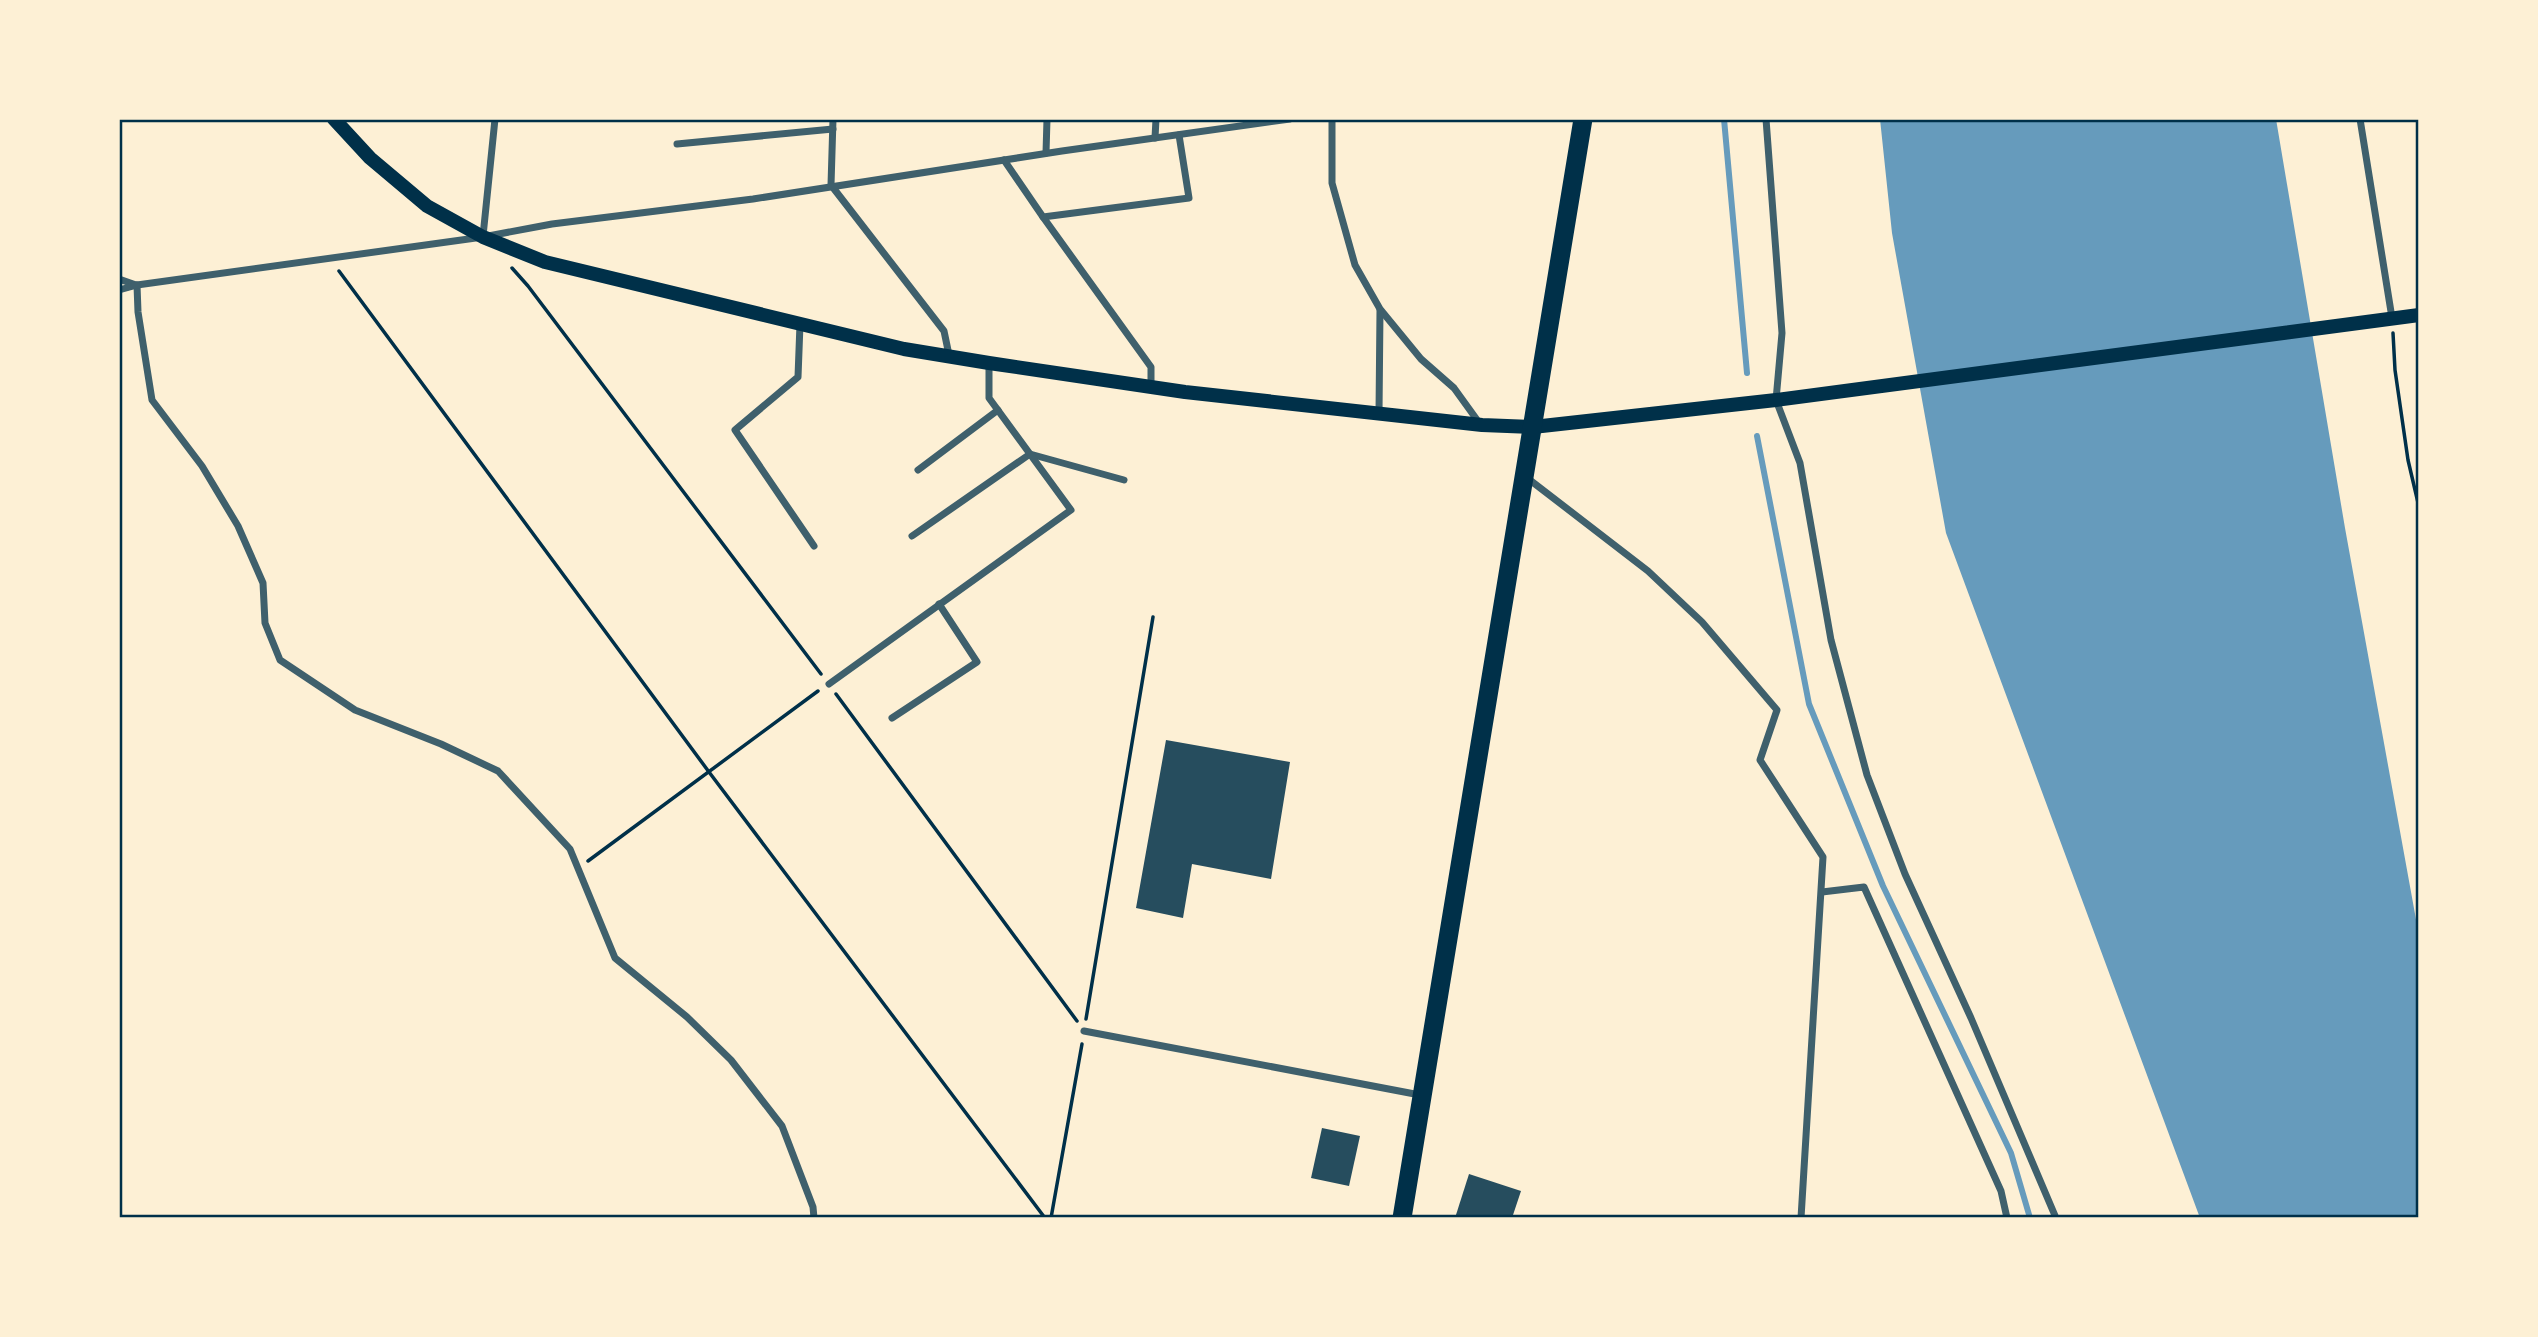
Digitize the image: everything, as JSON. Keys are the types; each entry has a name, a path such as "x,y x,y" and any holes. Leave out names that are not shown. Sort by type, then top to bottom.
{"highway":[{"path":"1402,1218 1583,119"}],"main road":[{"path":"334,119 370,158 426,206 483,237 545,262 904,349 1151,387 1482,425 1533,427 1776,400 2419,315"}],"street":[{"path":"483,237 495,119"},
{"path":"834,119 831,185 944,331 949,356"},
{"path":"1046,153 1047,119"},
{"path":"1155,138 1156,119"},
{"path":"119,290 137,285 483,237 552,224 753,199 831,185 1290,119"},
{"path":"1332,119 1332,183 1355,265 1380,309 1421,359 1454,387 1482,425"},
{"path":"1766,119 1782,333 1776,400 1800,463 1831,640 1867,775 1905,874 1971,1018 2056,1218"},
{"path":"2360,119 2392,318"},
{"path":"677,144 833,128"},
{"path":"1043,217 1189,198 1179,135"},
{"path":"1004,160 1151,367 1151,387"},
{"path":"119,279 137,285"},
{"path":"137,285 138,312 152,400 202,466 238,526 263,583 265,623 280,660 355,710 441,744 498,771 570,849 615,958 687,1017 730,1060 782,1126 813,1206 814,1218"},
{"path":"1379,414 1380,309"},
{"path":"800,323 799,377 735,430 814,545"},
{"path":"829,684 1071,510 989,398 989,363"},
{"path":"918,470 998,411"},
{"path":"1030,454 1124,480"},
{"path":"912,536 1030,454"},
{"path":"1525,476 1657,580 1702,622 1777,710 1760,760 1823,858 1801,1218"},
{"path":"891,718 977,662 939,604"},
{"path":"1822,892 1864,887 2001,1191 2007,1218"},
{"path":"1084,1031 1423,1095"}],"path":[{"path":"330,258 709,772 1045,1218"},
{"path":"510,266 528,286 829,684 1084,1031"},
{"path":"2392,318 2395,370 2408,460 2419,508"},
{"path":"1051,1218 1153,617"},
{"path":"578,869 829,684"}],"water":[{"path":"1880,119 2276,119 2345,528 2419,936 2419,1218 2200,1218 1946,533 1892,233"}],"building":[{"path":"1166,740 1290,762 1271,879 1192,864 1183,918 1136,908"},
{"path":"1322,1128 1360,1136 1349,1186 1311,1178"},
{"path":"1469,1174 1521,1191 1512,1218 1455,1218"}],"waterway":[{"path":"1724,119 1747,373"},
{"path":"1757,436 1809,704 1883,886 2011,1153 2030,1218"}]}
